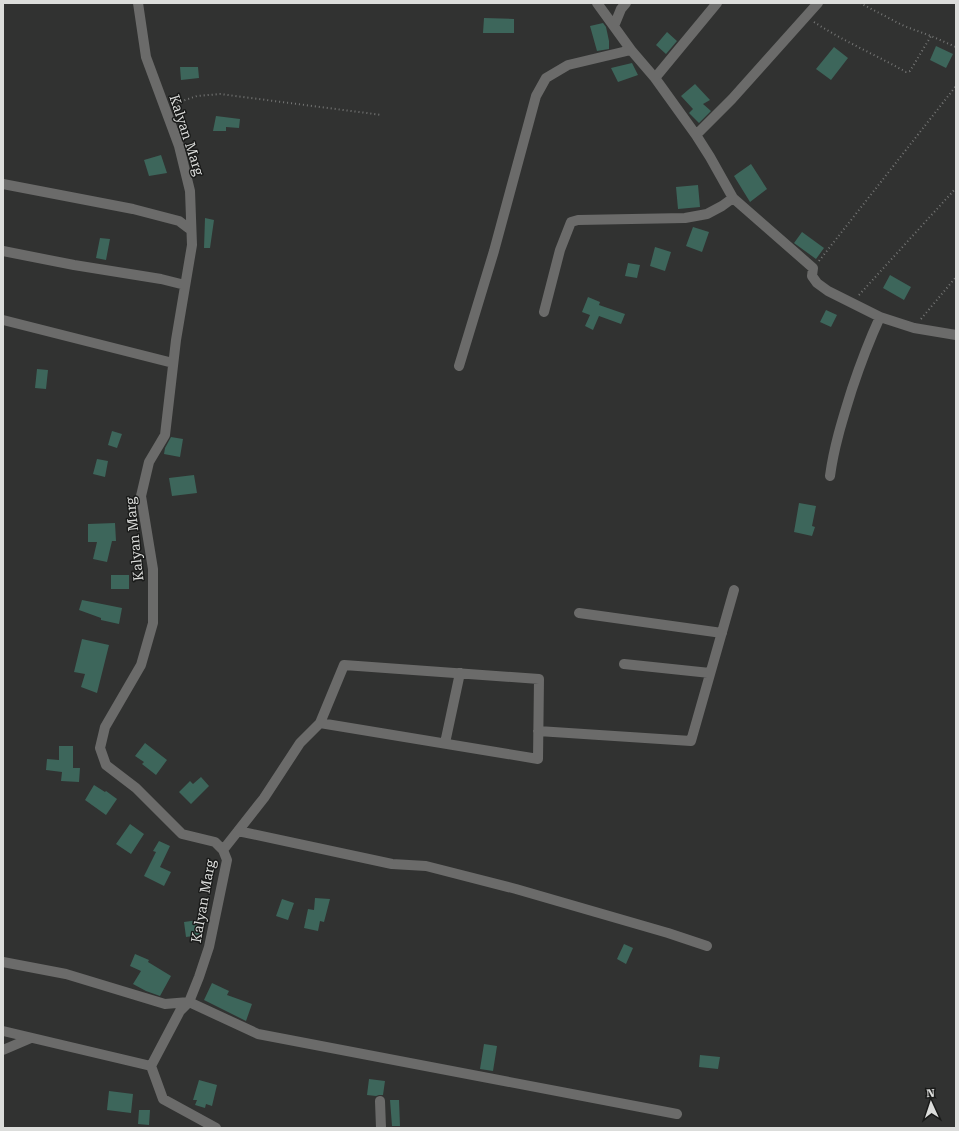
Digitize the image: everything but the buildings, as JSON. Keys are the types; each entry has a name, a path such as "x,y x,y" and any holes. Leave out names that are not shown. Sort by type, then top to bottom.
{"street":[{"name":"Kalyan Marg","path":"138,3 146,57 179,146 190,191 192,245 173,363 164,435 149,462 141,496 153,569 153,623 141,665 105,727 100,748 106,765 136,788 182,834 215,842 223,850 227,860 209,947 199,977 189,1002 180,1010 151,1066"},
{"path":"597,3 631,50 655,78 696,135 734,198 813,268 812,276 817,283 852,304 880,317 914,328 956,335"},
{"path":"614,26 621,9 626,3"},
{"path":"655,78 717,3"},
{"path":"696,135 732,99 818,3"},
{"path":"459,366 496,243 536,96 546,78 568,65 631,50"},
{"path":"3,184 133,209 179,222 191,230"},
{"path":"544,312 560,250 571,222 578,220 684,218 707,214 734,198"},
{"path":"3,251 74,265 161,279 185,286"},
{"path":"830,476 832,456 843,418 868,342 880,317"},
{"path":"3,320 173,363"},
{"path":"538,731 691,741 734,590"},
{"path":"579,613 722,633"},
{"path":"624,664 710,673"},
{"path":"223,850 264,798 300,742 320,723 344,665 539,679 538,759 320,723"},
{"path":"445,743 460,673"},
{"path":"238,831 392,864 426,866 516,889 668,933 707,946"},
{"path":"3,962 66,974 165,1004 189,1002 258,1034 677,1114"},
{"path":"3,1031 151,1066 163,1099 216,1128"},
{"path":"3,1050 31,1038"},
{"path":"380,1101 381,1128"}],"path":[{"path":"860,3 904,26 956,47"},
{"path":"806,16 830,33 849,41 861,49 906,72 910,71 915,65 931,36"},
{"path":"813,268 956,86"},
{"path":"164,107 197,96 220,94 382,115"},
{"path":"852,304 956,188"},
{"path":"914,328 956,277"}]}
